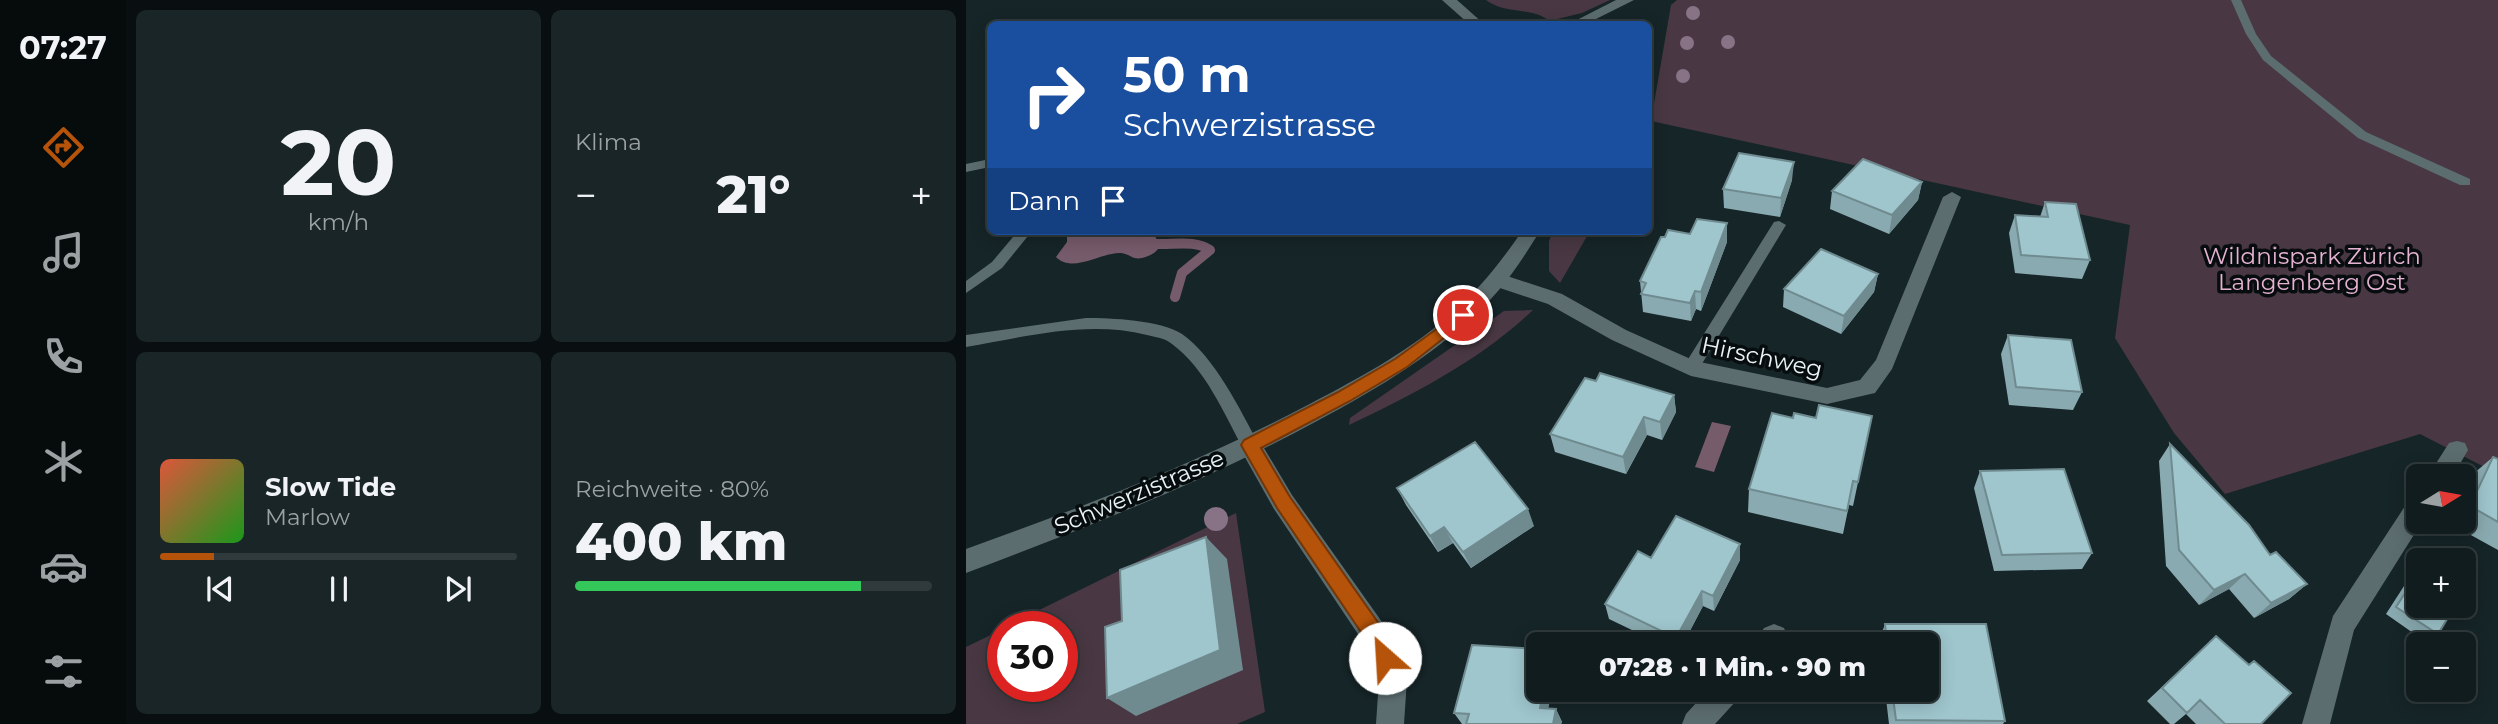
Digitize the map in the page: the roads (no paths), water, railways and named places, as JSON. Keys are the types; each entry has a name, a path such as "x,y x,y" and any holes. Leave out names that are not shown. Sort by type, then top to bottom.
{"street":[{"path":"1448,0 1473,21"},
{"path":"1582,21 1627,0"},
{"name":"Hirschweg","path":"1498,280 1555,299 1619,335 1692,368 1827,396 1867,387 1885,363 1952,197"},
{"name":"Schwerzistrasse","path":"966,561 1175,479 1250,445 1344,397 1401,363 1449,327 1498,280 1529,235"},
{"path":"1250,445 1283,502 1377,638 1393,679 1390,724"},
{"path":"2448,464 2457,450"},
{"path":"2316,724 2342,625 2406,526"},
{"path":"1696,724 1716,702"}],"lane":[{"path":"2236,0 2251,34 2267,58 2362,135 2465,182"},
{"path":"966,168 987,164"},
{"path":"1692,368 1779,225"},
{"path":"966,288 997,265 1022,235"},
{"path":"966,341 1073,324 1106,322 1138,326 1176,338 1216,387 1250,445"}],"waterway":[{"path":"1146,243 1196,244 1210,250 1182,273 1175,297"}],"park label":[{"name":"Wildnispark Zürich Langenberg Ost","path":"2312,269"}]}
